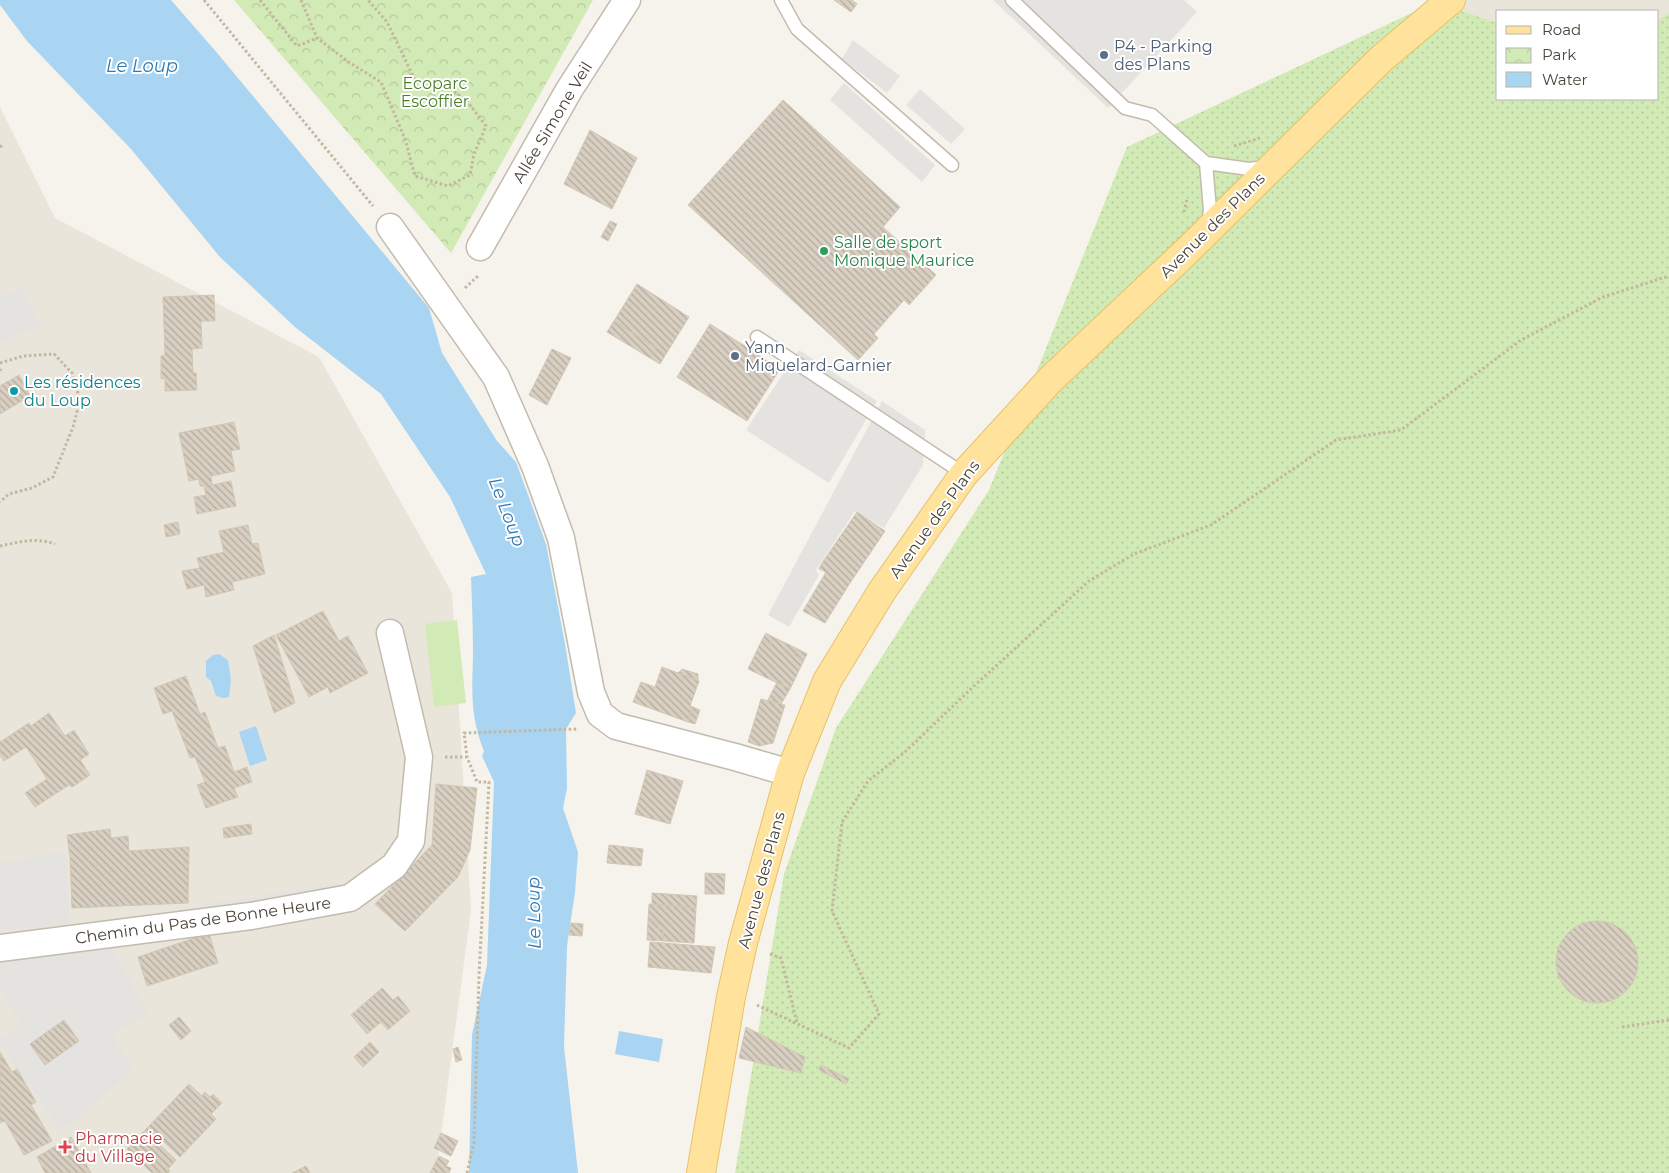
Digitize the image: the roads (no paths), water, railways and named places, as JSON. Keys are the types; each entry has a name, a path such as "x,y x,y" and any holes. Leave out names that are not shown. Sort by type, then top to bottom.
{"main road":[{"name":"Avenue des Plans","path":"701,1173 731,997 743,944 790,773 827,681 882,590 964,474 1050,380 1206,232 1381,59 1452,0"}],"street":[{"name":"Allée Simone Veil","path":"480,247 569,90 627,0"},
{"path":"390,227 496,377 534,466 561,538 591,692 600,714 616,726 790,773"},
{"name":"Chemin du Pas de Bonne Heure","path":"0,948 251,916 350,898 394,866 411,840 419,757 390,633"}],"lane":[{"path":"781,0 796,29 952,165"},
{"path":"1012,0 1125,108 1152,115 1206,163 1249,169 1270,167"},
{"path":"1206,163 1210,210 1206,232"},
{"path":"757,337 964,474"}],"water":[{"name":"Le Loup","path":"0,0 171,0 429,308 442,353 497,441 516,462 546,544 576,713 566,729 567,788 563,808 578,852 575,892 567,946 564,1047 578,1173 469,1173 472,1035 487,965 494,782 482,756 484,751 476,726 472,692 471,577 486,574 450,497 381,394 295,327 220,257 131,149 27,41 0,5"},
{"path":"219,654 228,660 231,680 229,697 223,698 216,696 211,681 206,677 206,661 213,655"},
{"path":"256,726 267,760 250,766 239,732"},
{"path":"619,1031 663,1039 659,1062 615,1054"}],"place":[{"name":"P4 - Parking des Plans","path":"1104,55"},
{"name":"Salle de sport Monique Maurice","path":"824,251"},
{"name":"Yann Miquelard-Garnier","path":"735,356"},
{"name":"Les résidences du Loup","path":"14,391"},
{"name":"Pharmacie du Village","path":"65,1147"}],"park label":[{"name":"Ecoparc Escoffier","path":"435,92"}]}
